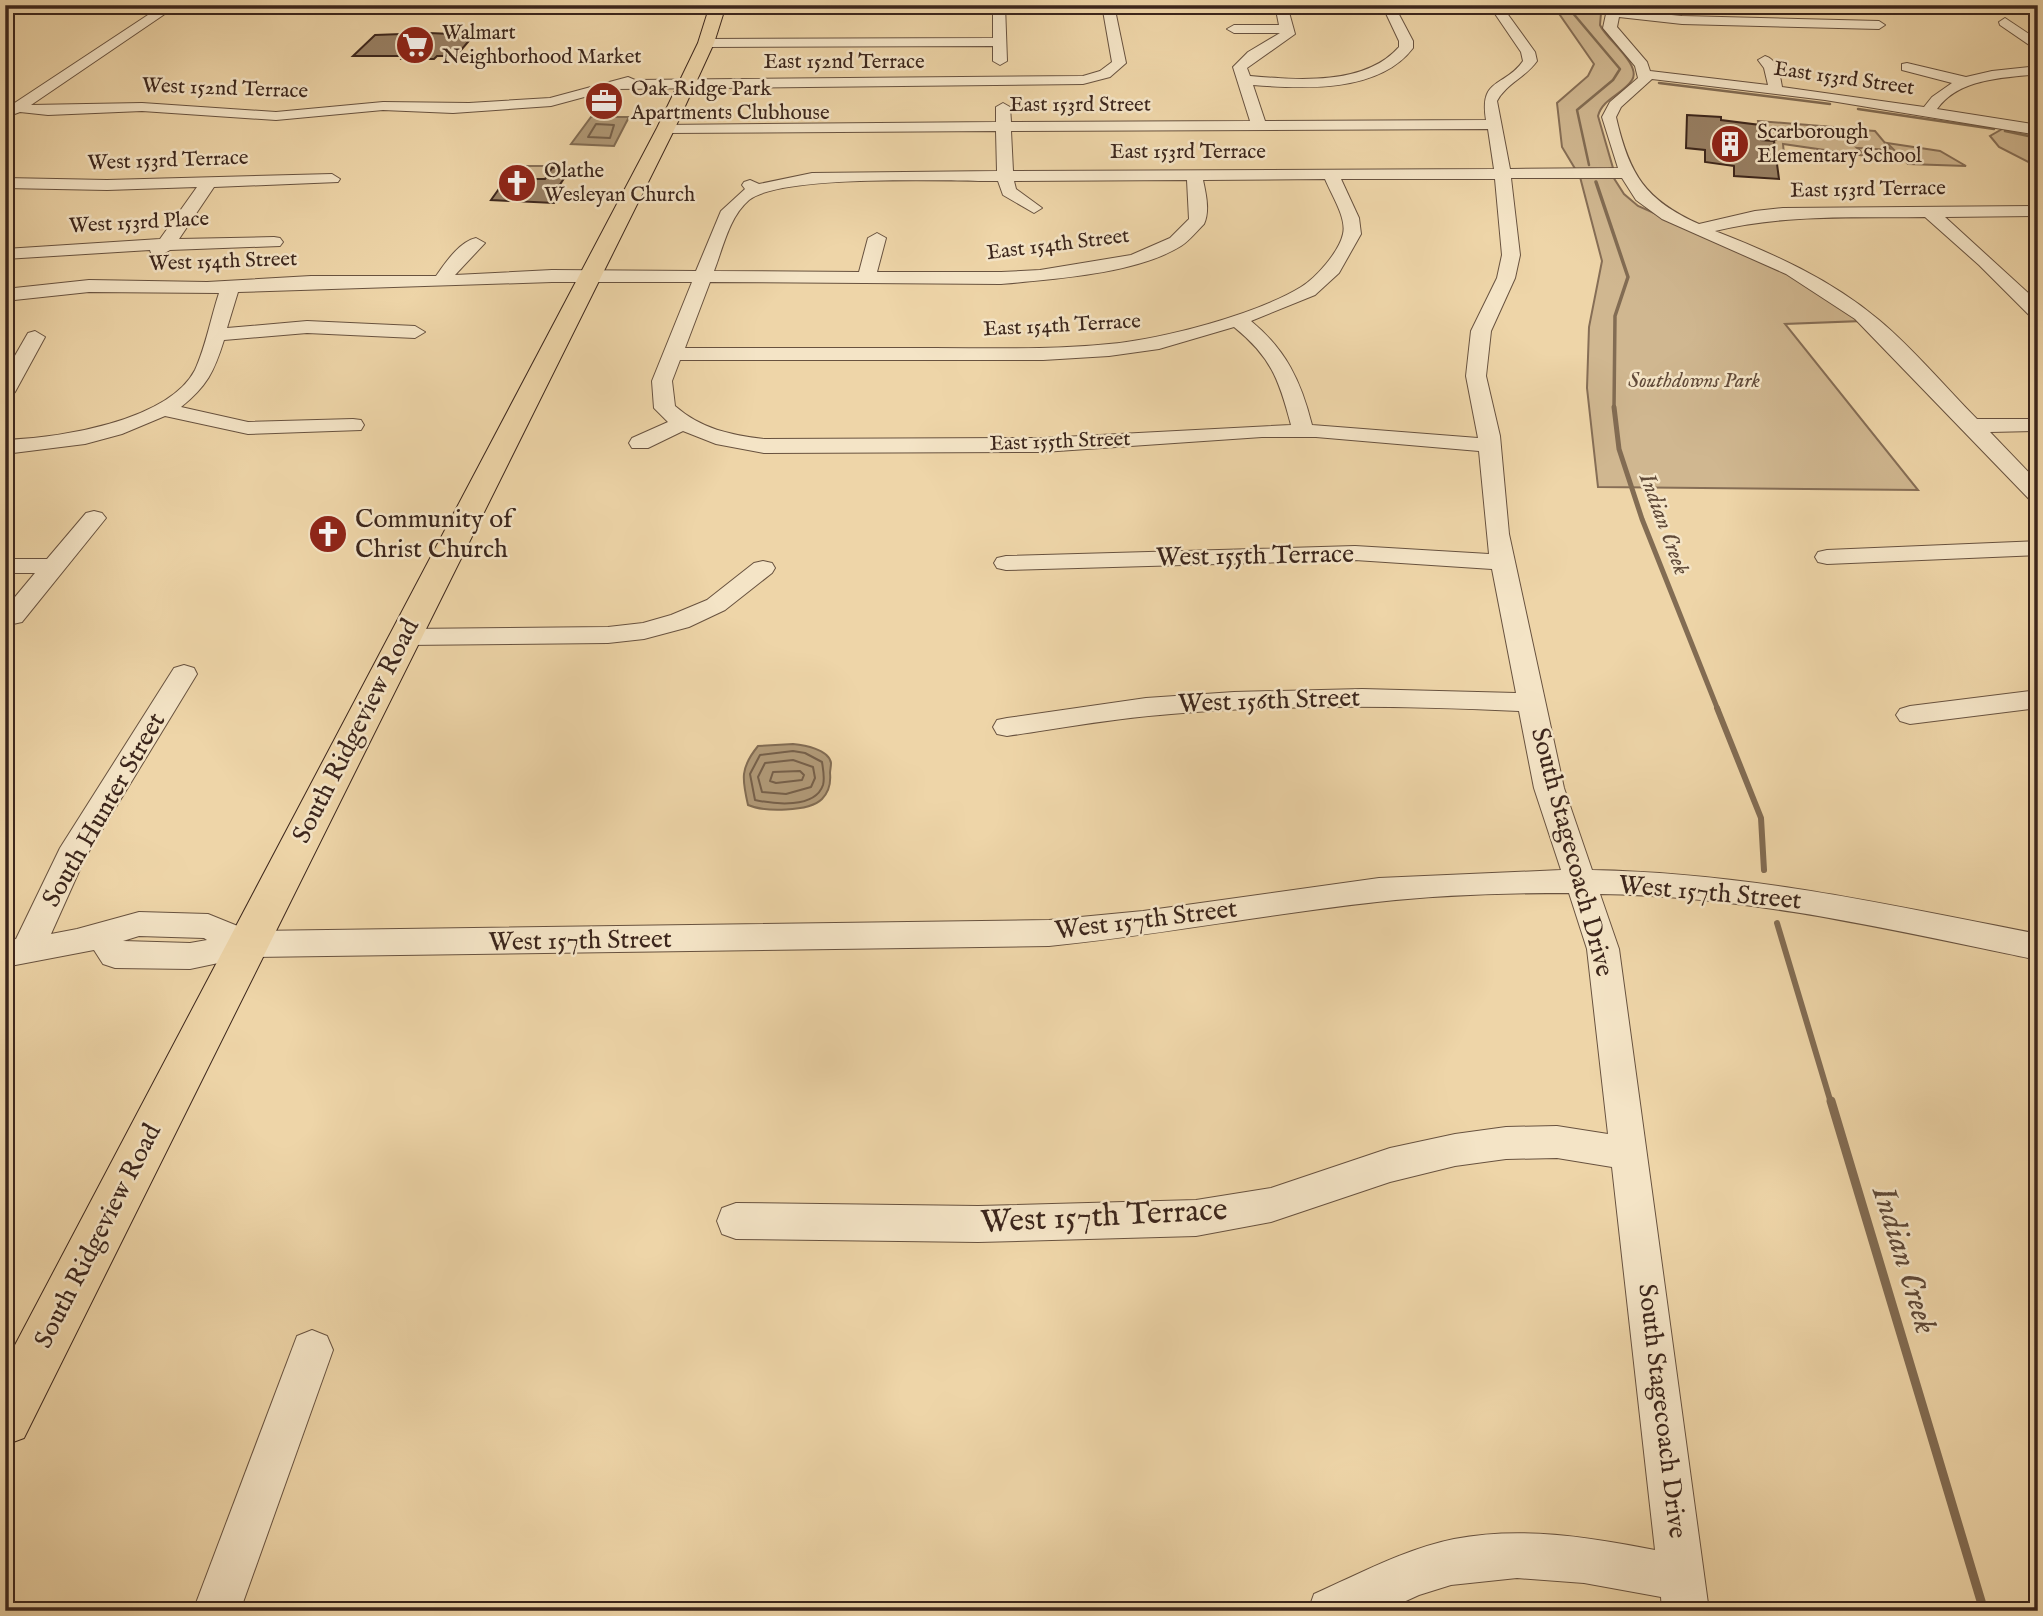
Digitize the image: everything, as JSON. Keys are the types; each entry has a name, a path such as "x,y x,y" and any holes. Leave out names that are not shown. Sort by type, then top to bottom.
{"main road":[{"name":"South Ridgeview Road","path":"5,1419 666,128 706,43 718,5"},
{"name":"South Ridgeview Road","path":"706,43 715,38 732,5"}],"street":[{"path":"10,112 172,5"},
{"path":"999,5 1005,176 1009,191 1034,208"},
{"name":"East 152nd Terrace","path":"687,83 1074,81 1099,76 1114,69 1119,60 1108,5"},
{"path":"1259,125 1240,67 1243,62 1288,34 1281,5"},
{"path":"1244,80 1328,81 1373,72 1395,60 1406,48 1406,41 1388,5"},
{"name":"South Stagecoach Drive","path":"1495,5 1528,52 1530,61 1523,71 1492,95 1490,106 1502,173 1511,255 1506,278 1481,331 1476,354 1476,376 1489,444 1497,534 1549,788 1603,949 1684,1594"},
{"path":"1879,25 1682,20 1622,9 1611,17 1610,28 1642,65 1644,74 1643,82 1615,106 1609,117 1629,173 1640,194 1655,206 1795,272 1849,304 1875,326 2038,495"},
{"path":"2005,22 2038,47"},
{"path":"1234,29 1287,29"},
{"path":"706,43 1000,42"},
{"path":"1765,60 1771,68 1776,90"},
{"path":"1907,67 1967,82"},
{"path":"1928,112 1939,95 1967,82 2038,70"},
{"name":"East 153rd Street","path":"1644,74 1776,90 2038,131"},
{"name":"West 152nd Terrace","path":"10,112 54,116 97,109 152,107 276,116 352,109 474,108 551,102 610,85 687,83"},
{"name":"East 153rd Street","path":"666,128 1494,124"},
{"name":"East 153rd Terrace","path":"702,277 729,211 745,195 754,187 812,178 1629,173"},
{"name":"East 154th Terrace","path":"672,354 1083,351 1158,343 1237,320 1308,291 1330,273 1352,234 1350,218 1331,174"},
{"name":"East 154th Street","path":"589,276 1014,277 1135,260 1176,242 1198,220 1198,196 1194,175"},
{"name":"West 153rd Terrace","path":"5,183 107,185 332,179"},
{"path":"122,286 167,244 209,182"},
{"name":"East 153rd Terrace","path":"1701,229 1745,218 1783,213 2038,211"},
{"path":"1929,212 2038,313"},
{"path":"866,278 877,238"},
{"name":"West 153rd Place","path":"5,254 167,244 274,242"},
{"path":"442,281 454,263 476,243"},
{"name":"West 154th Street","path":"5,295 68,287 230,287 312,282 589,276"},
{"path":"640,443 682,424 665,408 662,381 702,277"},
{"path":"5,447 82,438 162,409 198,381 209,360 230,287"},
{"path":"1237,320 1264,341 1289,377 1303,431"},
{"path":"216,335 307,327 415,332"},
{"path":"5,392 35,337"},
{"path":"162,409 248,428 353,425"},
{"name":"East 155th Street","path":"682,424 695,432 726,441 764,446 1044,445 1214,433 1303,431 1489,444"},
{"path":"1972,426 2038,425"},
{"path":"13,616 94,518"},
{"path":"1827,557 2038,548"},
{"name":"West 155th Terrace","path":"1006,563 1342,554 1423,555 1503,562"},
{"path":"5,566 54,566"},
{"path":"405,638 608,635 644,631 680,621 716,605 763,568"},
{"name":"South Hunter Street","path":"16,951 71,856 184,674"},
{"name":"West 156th Street","path":"1007,727 1189,703 1251,700 1364,697 1532,703"},
{"path":"1910,715 2038,699"},
{"name":"West 157th Street","path":"16,951 77,942 102,935 115,956 190,956 247,944 1049,933 1148,923 1347,892 1428,886 1582,883 1652,884 1781,896 2038,947"},
{"name":"West 157th Terrace","path":"736,1221 978,1224 1196,1218 1271,1205 1390,1165 1455,1150 1506,1143 1557,1142 1630,1154"},
{"path":"216,1611 312,1350"},
{"path":"1331,1611 1420,1571 1466,1560 1513,1554 1586,1559 1684,1594"}],"green space":[{"name":"Southdowns Park","path":"1553,5 1615,6 1601,13 1600,25 1628,60 1634,74 1628,85 1604,105 1598,116 1613,168 1608,169 1624,194 1638,206 1789,273 1861,321 1785,324 1918,490 1598,487 1587,388 1589,327 1602,261 1580,177 1562,147 1557,103 1588,76 1594,64"},
{"path":"1758,121 1845,128 1846,132 1862,134 1862,130 1875,131 1891,150 1857,148 1866,156 1783,144 1784,154 1775,153 1774,141 1779,138 1767,136 1766,128 1759,126"},
{"path":"2004,128 2038,134 2038,167 1999,147 1990,136"},
{"path":"1887,143 1940,151 1966,166 1908,164"},
{"path":"514,166 556,168 541,186 533,179 506,179"}],"water":[{"path":"591,117 629,117 614,146 571,144"},
{"path":"793,744 815,749 829,758 830,784 822,799 807,806 775,810 748,805 744,774 752,754 758,746"}],"building":[{"name":"Walmart Neighborhood Market","path":"375,35 474,35 456,56 402,59 405,56 353,56"},
{"name":"Scarborough Elementary School","path":"1687,115 1721,117 1721,120 1760,125 1761,140 1774,141 1779,179 1734,176 1734,166 1705,162 1705,150 1686,148"},
{"name":"Olathe Wesleyan Church","path":"552,168 571,168 559,186 565,186 554,203 491,200 506,179 545,179"}],"waterway":[{"name":"Indian Creek","path":"1566,5 1620,69 1613,80 1577,110 1589,165"},
{"path":"1659,83 1830,104"},
{"path":"1858,109 1994,129"},
{"path":"2005,131 2038,138"},
{"name":"Indian Creek","path":"1596,182 1628,277 1615,316 1614,407"},
{"name":"Indian Creek","path":"1614,407 1619,449 1642,519 1718,710"},
{"name":"Indian Creek","path":"1717,708 1761,818 1764,870"},
{"name":"Indian Creek","path":"1777,923 1831,1103"},
{"name":"Indian Creek","path":"1831,1101 1984,1611"}],"place":[{"name":"Walmart Neighborhood Market","path":"415,45"},
{"name":"Oak Ridge Park Apartments Clubhouse","path":"604,101"},
{"name":"Scarborough Elementary School","path":"1730,144"},
{"name":"Olathe Wesleyan Church","path":"517,183"},
{"name":"Community of Christ Church","path":"328,534"}]}
